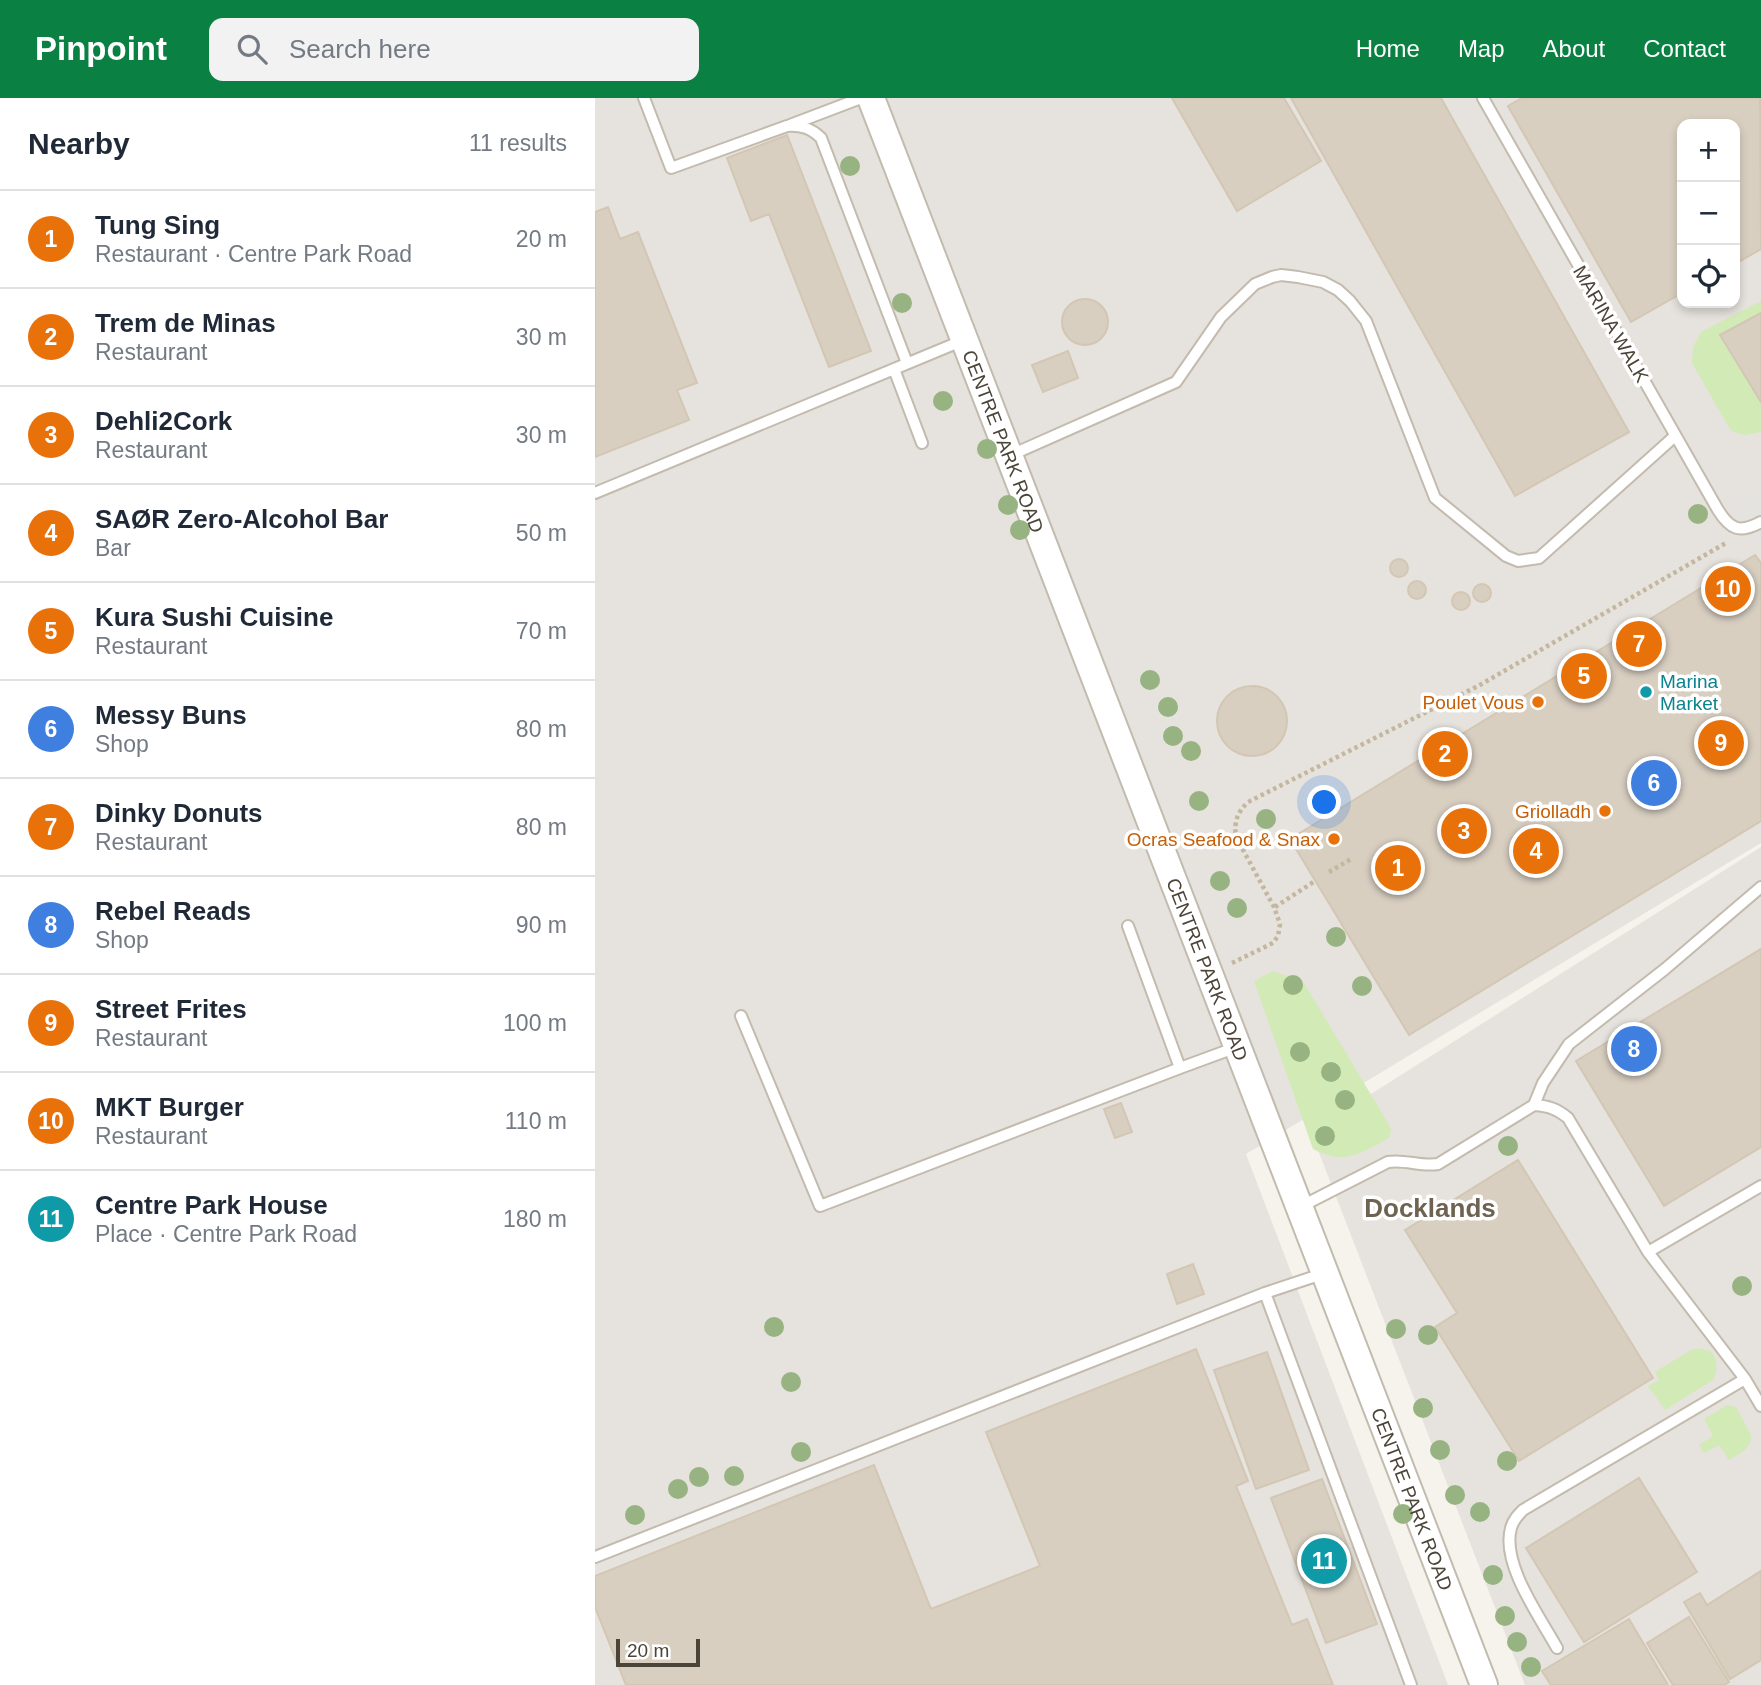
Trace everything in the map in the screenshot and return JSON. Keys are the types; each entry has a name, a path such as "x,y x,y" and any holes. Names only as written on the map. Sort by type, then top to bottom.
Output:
{"street":[{"name":"CENTRE PARK ROAD","path":"871,98 1484,1685"}],"lane":[{"path":"644,98 671,168 862,98"},
{"name":"MARINA WALK","path":"1483,98 1727,525 1734,528 1757,524"},
{"path":"787,126 813,130 821,138 907,363"},
{"path":"1008,456 1176,382 1209,331 1241,296 1255,284 1281,275 1324,282 1338,290 1358,311 1366,321 1435,498 1506,556 1518,561 1539,558 1675,436"},
{"path":"595,493 964,340"},
{"path":"894,369 922,443"},
{"path":"1300,1208 1388,1162 1428,1166 1438,1164 1534,1105 1543,1083 1569,1044 1675,961 1761,887"},
{"path":"1128,926 1180,1068"},
{"path":"740,1016 820,1206 1237,1047"},
{"path":"1534,1105 1558,1110 1568,1118 1648,1252 1745,1379 1761,1406"},
{"path":"1648,1252 1761,1186"},
{"path":"595,1557 1265,1293 1325,1273"},
{"path":"1265,1293 1411,1685"},
{"path":"1557,1648 1516,1572 1510,1547 1514,1520 1523,1510 1745,1379"}],"path":[{"path":"1210,972 1273,943 1280,924 1274,907 1236,837 1237,813 1248,802 1478,686 1757,524"},
{"path":"1329,872 1351,859"},
{"path":"1274,907 1315,881"}],"shaded area":[{"path":"595,98 1761,98 1761,843 1246,1154 1448,1685 595,1685"},
{"path":"1761,486 1761,544 1754,547 1727,505"},
{"path":"1761,847 1761,1685 1525,1685 1311,1132"}],"green space":[{"path":"1761,301 1761,313 1721,335 1761,402 1761,432 1745,435 1731,431 1692,363 1693,347 1701,332"},
{"path":"1273,971 1304,983 1388,1123 1391,1130 1389,1138 1353,1156 1334,1157 1313,1149 1254,981"},
{"path":"1700,1348 1712,1352 1715,1359 1713,1380 1665,1410 1648,1386 1659,1380 1655,1372 1691,1350"},
{"path":"1727,1405 1736,1407 1751,1435 1747,1447 1729,1460 1719,1445 1704,1453 1699,1445 1713,1436 1704,1419"}],"building":[{"path":"1172,98 1284,98 1321,161 1237,211"},
{"path":"1291,98 1441,98 1629,432 1515,496"},
{"path":"1522,98 1760,98 1761,249 1740,261 1740,119 1677,119 1677,296 1631,322 1508,106"},
{"path":"787,135 871,351 829,367 769,214 751,221 727,158"},
{"path":"608,207 620,239 638,232 697,383 677,390 689,420 595,457 595,212"},
{"path":"1085,299 1101,306 1108,322 1101,338 1085,345 1069,338 1062,322 1069,306"},
{"path":"1761,313 1761,402 1720,335"},
{"path":"1068,351 1078,378 1043,392 1032,365"},
{"name":"Marina Market","path":"1755,555 1761,563 1761,821 1409,1035 1290,839"},
{"path":"1399,559 1405,562 1408,568 1405,574 1399,577 1393,574 1390,568 1393,562"},
{"path":"1417,581 1423,584 1426,590 1423,596 1417,599 1411,596 1408,590 1411,584"},
{"path":"1482,584 1488,587 1491,593 1488,599 1482,602 1476,599 1473,593 1476,587"},
{"path":"1461,592 1467,595 1470,601 1467,607 1461,610 1455,607 1452,601 1455,595"},
{"path":"1252,686 1271,692 1281,702 1287,721 1281,740 1271,750 1252,756 1233,750 1223,740 1217,721 1223,702 1233,692"},
{"path":"1761,949 1761,1147 1664,1206 1576,1061"},
{"path":"1121,1103 1132,1132 1115,1138 1104,1109"},
{"path":"1518,1160 1653,1378 1519,1461 1435,1327 1457,1313 1405,1230"},
{"path":"1193,1264 1204,1294 1177,1304 1167,1274"},
{"path":"1196,1349 1248,1481 1236,1486 1292,1625 1307,1619 1333,1685 626,1685 595,1607 595,1576 874,1465 931,1609 1040,1566 986,1432"},
{"path":"1267,1352 1309,1470 1256,1489 1214,1370"},
{"path":"1639,1478 1697,1572 1584,1642 1526,1548"},
{"path":"1322,1479 1377,1624 1326,1643 1271,1498"},
{"path":"1761,1571 1761,1660 1730,1679 1684,1602 1700,1593 1707,1605"},
{"path":"1689,1617 1729,1682 1724,1685 1673,1685 1647,1643"},
{"path":"1629,1619 1668,1685 1551,1685 1542,1671"}],"place":[{"name":"MKT Burger","path":"1728,589"},
{"name":"Dinky Donuts","path":"1639,644"},
{"name":"Kura Sushi Cuisine","path":"1584,676"},
{"name":"Marina Market","path":"1646,692"},
{"name":"Poulet Vous","path":"1538,702"},
{"name":"Street Frites","path":"1721,743"},
{"name":"Trem de Minas","path":"1445,754"},
{"name":"Messy Buns","path":"1654,783"},
{"name":"Griolladh","path":"1605,811"},
{"name":"Dehli2Cork","path":"1464,831"},
{"name":"Ocras Seafood & Snax","path":"1334,839"},
{"name":"SAØR Zero-Alcohol Bar","path":"1536,851"},
{"name":"Tung Sing","path":"1398,868"},
{"name":"Rebel Reads","path":"1634,1049"},
{"name":"Centre Park House","path":"1324,1561"}],"district":[{"name":"Docklands","path":"1430,1208"}]}
